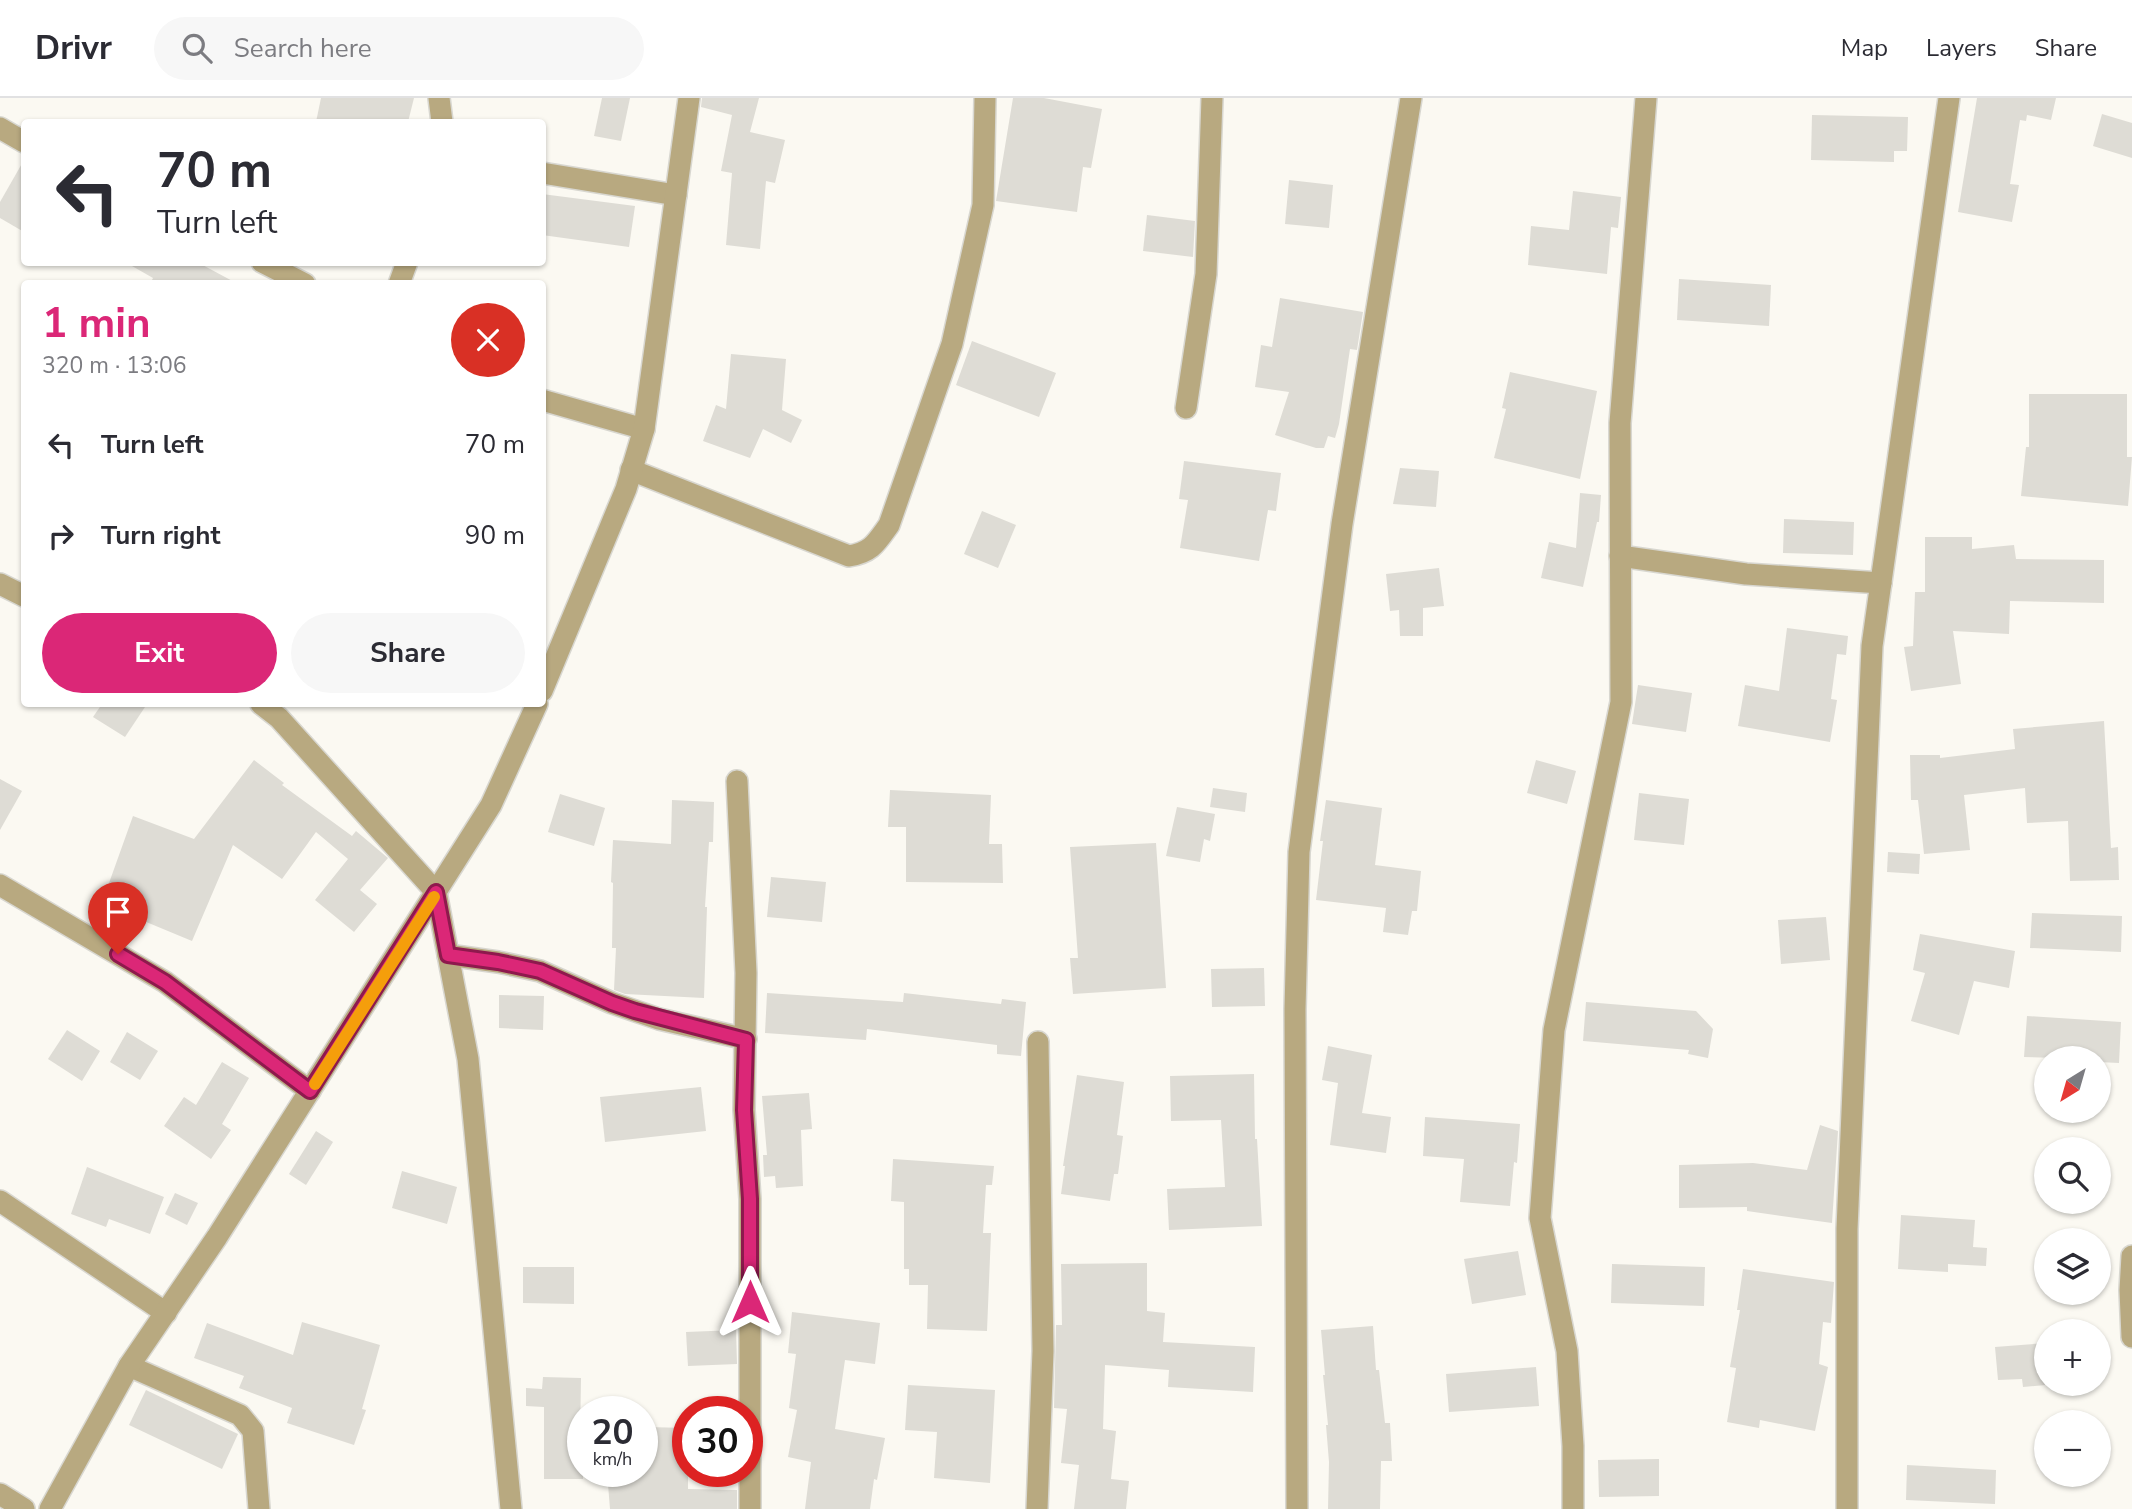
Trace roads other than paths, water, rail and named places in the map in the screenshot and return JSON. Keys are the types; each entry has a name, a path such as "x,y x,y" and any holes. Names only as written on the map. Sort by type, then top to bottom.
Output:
{"street":[{"path":"439,98 442,119"},
{"path":"546,683 562,649 631,470 644,429 690,98"},
{"path":"631,470 849,556 865,553 876,544 890,525 952,344 983,205 985,98"},
{"path":"1186,408 1206,274 1212,98"},
{"path":"1297,1509 1296,1009 1299,852 1342,524 1411,98"},
{"path":"1573,1509 1573,1446 1567,1351 1540,1218 1554,1030 1620,702 1620,423 1646,98"},
{"path":"1847,1509 1847,1229 1871,659 1949,98"},
{"path":"0,128 21,140"},
{"path":"546,174 676,195"},
{"path":"270,266 297,280"},
{"path":"546,401 644,429"},
{"path":"1620,556 1746,574 1881,583"},
{"path":"0,584 21,594"},
{"path":"265,707 279,718 436,892 468,1059 511,1509"},
{"path":"50,1509 129,1366 310,1091 491,805 536,707"},
{"path":"737,780 744,934 744,1110 750,1199 750,1509"},
{"path":"0,885 165,982 310,1091"},
{"path":"448,955 540,971 612,1003 647,1015 746,1040"},
{"path":"1037,1509 1043,1351 1038,1042"},
{"path":"0,1201 166,1313"},
{"path":"2132,1256 2132,1337"},
{"path":"129,1366 240,1415 250,1423 253,1431 259,1509"},
{"path":"0,1494 24,1509"}]}
